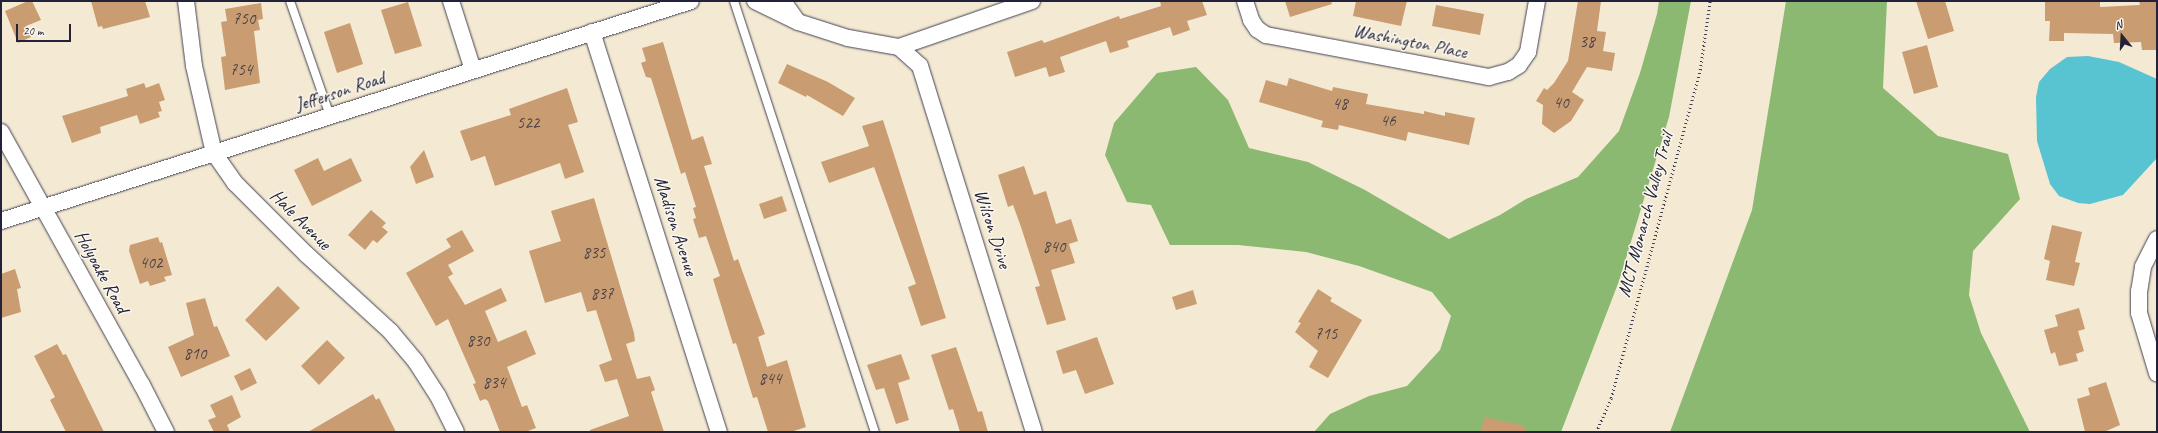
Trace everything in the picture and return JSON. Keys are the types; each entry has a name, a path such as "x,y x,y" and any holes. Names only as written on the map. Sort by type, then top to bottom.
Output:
{"street":[{"name":"Hale Avenue","path":"186,1 194,66 214,153 235,183 295,243 392,332 416,362 438,396 456,432"},
{"path":"451,1 473,70"},
{"name":"Jefferson Road","path":"1,220 691,1"},
{"path":"755,1 798,22 848,38 899,47 1032,1"},
{"path":"783,1 798,22"},
{"name":"Washington Place","path":"1244,1 1250,20 1257,29 1266,35 1489,77 1508,72 1519,65 1528,52 1537,1"},
{"name":"Madison Avenue","path":"592,32 719,432"},
{"name":"Wilson Drive","path":"899,47 920,66 1034,432"},
{"name":"Holyoake Road","path":"1,132 142,385 166,432"},
{"path":"2157,240 2143,267 2139,291 2139,313 2157,373"}],"lane":[{"path":"290,1 330,116"},
{"path":"734,1 875,432"}],"path":[{"name":"MCT Monarch Valley Trail","path":"1596,432 1611,398 1698,78 1710,1"}],"green space":[{"path":"1659,1 1691,1 1669,117 1619,281 1561,432 1314,432 1330,414 1369,396 1407,386 1440,350 1451,316 1432,292 1359,266 1306,252 1238,245 1170,245 1151,205 1127,202 1105,155 1114,123 1157,73 1196,67 1228,100 1249,148 1308,162 1365,190 1449,239 1500,215 1526,199 1578,177 1619,131 1640,73 1657,14"},
{"path":"1786,1 1887,1 1883,88 1938,136 2008,154 2020,199 1973,251 1969,295 1981,333 2030,432 1670,432 1752,210"}],"water":[{"path":"2088,56 2119,62 2157,79 2157,158 2123,195 2090,204 2078,203 2059,196 2050,184 2037,141 2036,97 2039,82 2050,69 2067,57"}],"building":[{"path":"28,1 32,1 41,20 26,26 31,37 18,43 5,11"},
{"path":"91,1 145,1 150,17 103,29 102,26 98,27"},
{"path":"1160,1 1202,1 1207,15 1187,21 1190,30 1173,36 1170,27 1127,41 1129,47 1110,53 1106,41 1060,57 1065,72 1049,77 1046,67 1015,77 1007,52 1042,40 1044,43 1119,16 1120,19 1161,6"},
{"path":"1285,1 1331,1 1332,4 1290,17"},
{"path":"1356,1 1407,1 1401,26 1353,16"},
{"path":"1578,1 1601,1 1597,31 1606,32 1603,51 1615,53 1612,71 1587,67 1572,92 1584,100 1571,121 1554,133 1542,124 1543,105 1536,101 1544,88 1547,90 1554,83 1568,61"},
{"path":"1916,1 1945,1 1954,31 1928,39"},
{"path":"2045,1 2100,1 2100,7 2140,5 2139,1 2157,1 2157,50 2142,50 2141,42 2114,43 2113,34 2064,33 2064,41 2049,41 2050,21 2045,21"},
{"path":"408,2 422,46 395,54 381,10"},
{"path":"261,3 263,19 258,20 260,30 254,31 260,83 225,90 221,57 226,56 221,22 227,21 225,9"},
{"path":"1436,5 1484,14 1480,35 1432,26"},
{"path":"350,23 363,64 337,73 324,32"},
{"path":"663,42 692,140 703,136 712,164 704,166 734,261 738,259 765,334 758,337 767,367 787,360 806,427 791,432 768,432 757,397 753,398 736,343 733,344 713,279 720,276 706,236 699,238 693,219 696,218 693,208 696,207 685,172 681,174 651,78 646,77 641,63 646,61 642,48"},
{"path":"1927,45 1938,87 1914,94 1902,52"},
{"path":"787,64 828,82 855,98 843,116 807,95 806,97 778,83"},
{"path":"1289,78 1332,91 1333,87 1368,94 1366,104 1424,114 1424,111 1445,116 1445,112 1475,118 1469,145 1408,132 1406,141 1339,125 1338,130 1321,127 1323,121 1259,102 1266,80 1287,86"},
{"path":"144,83 146,88 159,83 165,100 159,102 162,111 158,112 160,117 140,124 137,115 100,127 101,133 72,143 62,116 128,96 126,89"},
{"path":"567,88 578,122 568,125 584,172 565,179 560,163 495,186 485,156 471,161 460,131 511,115 509,109"},
{"path":"883,120 946,318 921,326 908,287 916,284 874,167 829,183 821,162 869,146 862,126"},
{"path":"424,150 434,177 416,184 410,167"},
{"path":"318,158 324,171 351,158 362,181 312,206 294,170"},
{"path":"1024,166 1034,195 1046,191 1056,224 1071,219 1078,241 1069,244 1075,263 1051,270 1066,320 1047,325 1035,287 1040,286 1021,227 1013,205 1008,207 998,175"},
{"path":"782,196 787,211 764,219 759,204"},
{"path":"594,198 634,333 635,341 626,344 637,379 650,376 655,390 651,392 664,432 590,432 590,430 629,416 617,379 605,382 599,365 612,360 596,310 587,312 581,292 545,303 529,251 561,241 551,211"},
{"path":"371,210 386,223 382,227 388,232 377,243 373,240 365,250 348,235"},
{"path":"2052,225 2082,232 2075,262 2080,263 2074,286 2046,280 2050,261 2044,259"},
{"path":"462,230 474,251 448,265 453,274 448,277 465,305 501,288 507,301 485,311 498,342 526,330 536,354 507,367 522,407 527,405 536,428 525,432 500,432 488,401 485,399 480,401 473,384 476,383 448,319 436,326 406,273 451,247 446,239"},
{"path":"158,237 160,243 162,242 172,275 164,277 166,281 150,286 148,281 140,284 129,251 130,245"},
{"path":"15,269 21,288 17,289 21,312 1,318 1,274"},
{"path":"278,286 300,308 266,341 245,320"},
{"path":"1318,289 1332,298 1330,301 1362,320 1328,378 1309,367 1318,351 1295,332 1301,323 1298,322"},
{"path":"1193,290 1197,304 1176,310 1172,297"},
{"path":"205,298 214,327 217,326 230,356 181,377 168,347 194,335 186,303"},
{"path":"2079,308 2085,329 2078,331 2084,351 2076,354 2078,361 2059,366 2055,352 2051,354 2044,330 2058,326 2055,315"},
{"path":"1097,337 1114,384 1085,394 1076,370 1063,374 1056,351"},
{"path":"327,340 345,358 319,385 301,366"},
{"path":"57,344 63,355 66,354 104,432 66,432 50,400 55,397 34,356"},
{"path":"956,347 978,412 982,411 988,432 960,432 953,409 949,410 931,355"},
{"path":"901,354 910,379 898,383 909,420 896,424 884,388 876,390 867,365"},
{"path":"250,368 257,383 241,391 234,376"},
{"path":"2106,382 2120,425 2104,432 2085,432 2077,399 2090,395 2088,388"},
{"path":"373,394 376,400 379,398 396,432 308,432"},
{"path":"232,395 241,417 227,425 230,432 214,432 208,420 216,417 210,405"},
{"path":"1484,417 1526,426 1525,432 1481,432"}]}
